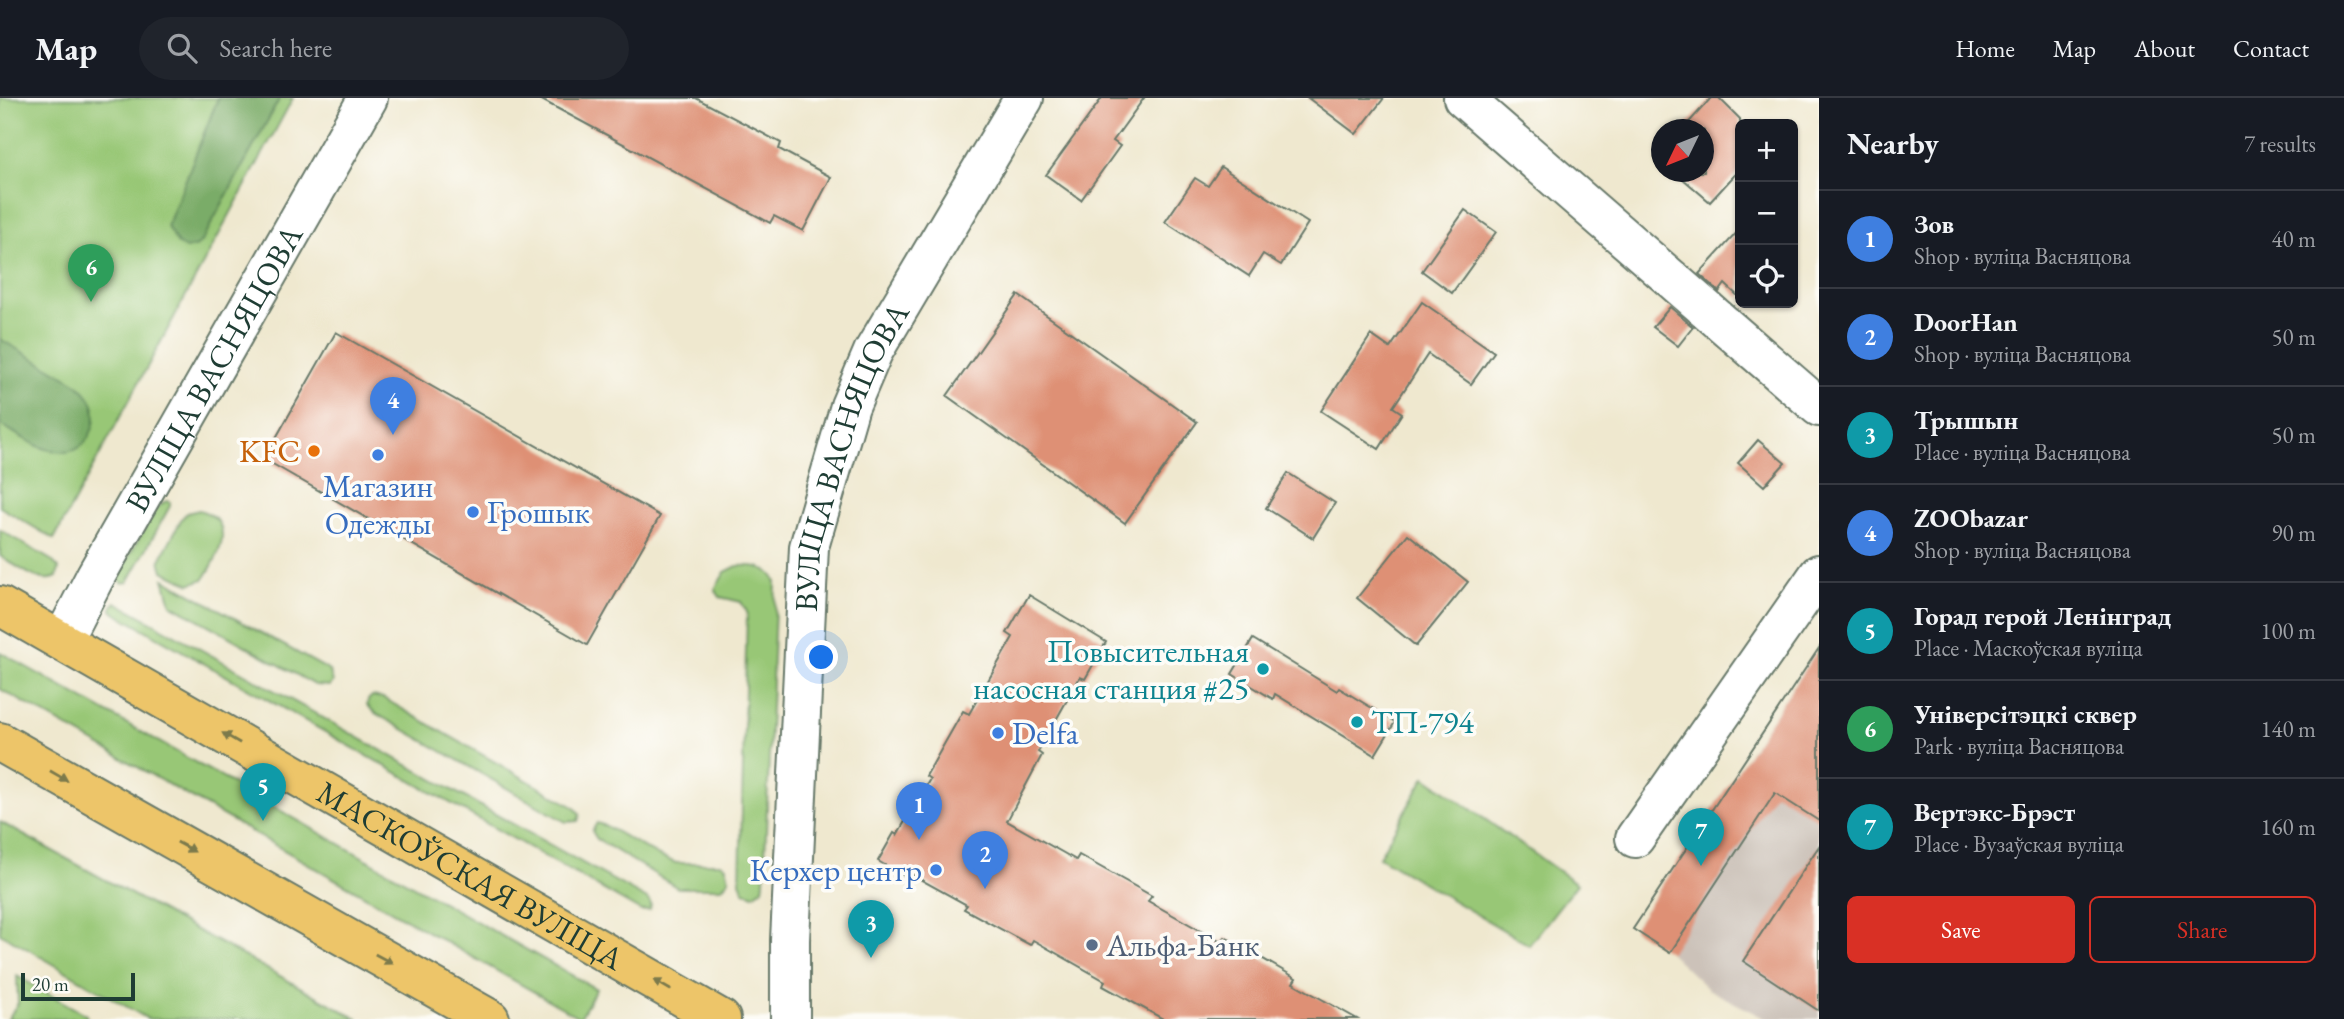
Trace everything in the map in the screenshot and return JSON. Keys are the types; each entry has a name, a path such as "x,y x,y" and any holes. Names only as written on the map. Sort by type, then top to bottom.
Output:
{"main road":[{"name":"МАСКОЎСКАЯ ВУЛІЦА","path":"0,606 721,1019"},
{"path":"0,742 490,1019"}],"street":[{"name":"ВУЛІЦА ВАСНЯЦОВА","path":"62,640 100,568 368,98"},
{"name":"ВУЛІЦА ВАСНЯЦОВА","path":"790,1019 790,940 809,547 850,406 873,352 1024,98"},
{"path":"1463,98 1819,407"},
{"path":"1636,838 1819,574"}],"shaded area":[{"path":"1813,656 1819,660 1819,1019 1766,1019 1708,989 1670,953 1633,929"}],"green space":[{"path":"0,98 293,98 54,539 0,507"},
{"path":"218,98 280,98 203,239 197,246 186,249 177,243 167,227"},
{"path":"0,339 76,383 88,395 93,404 95,420 89,436 79,447 64,452 47,449 0,424"},
{"path":"166,501 170,502 170,506 128,582 122,583 118,579 119,574 156,508"},
{"path":"199,510 211,515 218,522 222,540 204,579 190,584 163,571 160,560 182,518 187,513"},
{"path":"0,530 51,560 59,568 57,577 36,577 0,556"},
{"path":"737,566 754,566 765,570 776,582 764,882 763,888 754,895 744,891 740,882 747,612 741,602 720,597 715,589 725,572"},
{"path":"164,579 325,668 330,672 333,682 330,686 315,685 171,604"},
{"path":"116,602 647,899 651,904 650,910 641,911 115,613 112,606"},
{"path":"0,652 596,989 580,1018 0,689"},
{"path":"372,696 383,698 574,807 580,814 578,821 566,822 375,713 367,705"},
{"path":"1425,777 1577,884 1529,945 1379,857"},
{"path":"0,822 358,1019 148,1019 0,933"},
{"path":"597,823 676,863 720,863 726,866 729,879 722,888 678,888 597,839 592,831"},
{"path":"17,976 86,1015 87,1019 8,1019 18,1003"}],"building":[{"path":"538,98 696,98 781,143 779,149 831,177 803,231 774,216 770,223"},
{"path":"1102,98 1144,98 1113,141 1120,146 1081,200 1046,175"},
{"path":"1308,98 1384,98 1356,134"},
{"path":"1711,98 1719,98 1740,119 1735,119 1735,174 1710,202 1687,182 1714,182 1714,119 1692,119"},
{"path":"1221,167 1308,223 1281,265 1263,254 1249,276 1165,222 1195,178 1208,186"},
{"path":"1465,210 1496,232 1452,293 1422,271"},
{"path":"1735,234 1735,293 1725,284 1719,292 1699,274"},
{"path":"1018,295 1197,422 1125,523 947,396"},
{"path":"1422,302 1494,352 1471,384 1428,354 1393,407 1402,413 1379,449 1321,411 1371,335 1390,348"},
{"path":"1670,307 1693,327 1678,346 1653,327"},
{"path":"336,332 660,516 587,645 264,459"},
{"path":"1758,440 1785,463 1764,486 1738,463"},
{"path":"1288,473 1335,503 1313,538 1266,508"},
{"path":"1408,534 1468,582 1416,646 1357,598"},
{"path":"1029,595 1106,642 1085,679 1080,677 1038,752 1042,755 1007,821 1076,860 1079,855 1152,896 1148,901 1221,942 1225,937 1296,978 1293,983 1357,1019 1163,1019 1103,986 1105,981 1033,940 1030,945 964,909 967,905 909,873 906,877 878,861 894,833 897,835 930,779 926,776 963,711 969,714 1013,637 1007,633"},
{"path":"1253,639 1337,691 1339,688 1395,722 1375,755 1275,694 1273,699 1232,674"},
{"path":"1819,648 1819,821 1775,793 1670,953 1633,929"},
{"path":"1819,846 1819,1011 1743,961"}],"place":[{"name":"Універсітэцкі сквер","path":"91,302"},
{"name":"ZOObazar","path":"393,435"},
{"name":"KFC","path":"314,451"},
{"name":"Магазин Одежды","path":"378,455"},
{"name":"Грошык","path":"473,512"},
{"name":"Повысительная насосная станция #25","path":"1263,669"},
{"name":"ТП-794","path":"1357,722"},
{"name":"Delfa","path":"998,733"},
{"name":"Горад герой Ленінград","path":"263,821"},
{"name":"Зов","path":"919,840"},
{"name":"Вертэкс-Брэст","path":"1701,866"},
{"name":"Керхер центр","path":"936,870"},
{"name":"DoorHan","path":"985,889"},
{"name":"Альфа-Банк","path":"1092,945"},
{"name":"Трышын","path":"871,958"}]}
